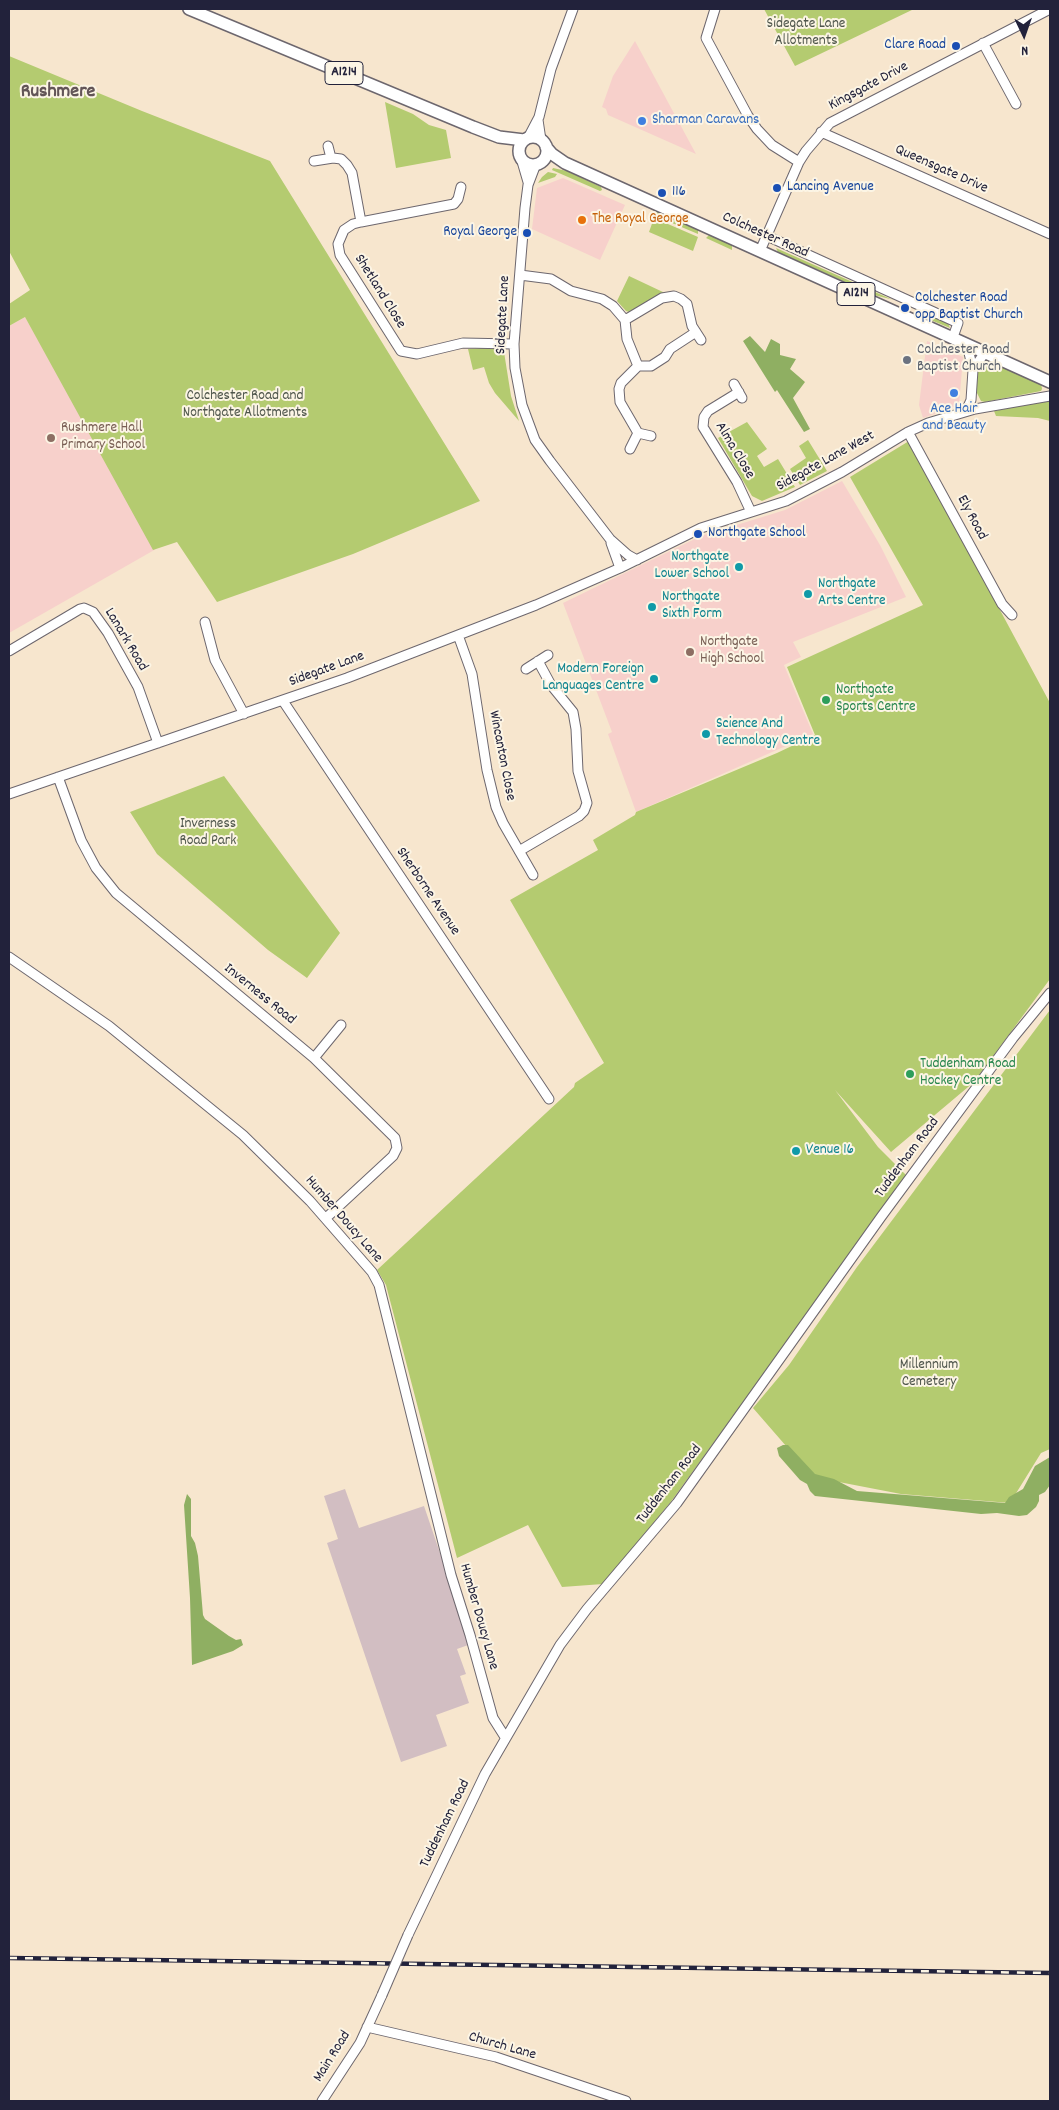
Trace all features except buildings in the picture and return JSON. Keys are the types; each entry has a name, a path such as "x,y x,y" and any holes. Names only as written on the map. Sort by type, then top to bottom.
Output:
{"main road":[{"name":"A1214","path":"189,9 499,137 526,139"},
{"name":"A1214","path":"499,137 520,156"},
{"path":"535,137 544,143 545,155 538,163 528,163 520,156 520,146 526,139 535,137"},
{"name":"Colchester Road","path":"544,143 552,154 565,163 1050,382"},
{"name":"Colchester Road","path":"538,163 565,163"}],"street":[{"path":"526,139 539,117 551,69 573,9"},
{"path":"715,9 706,38 748,116 764,137 799,162"},
{"name":"Kingsgate Drive","path":"760,250 799,162 830,123 1050,9"},
{"path":"983,43 1016,104"},
{"path":"539,117 544,143"},
{"name":"Queensgate Drive","path":"821,132 1050,234"},
{"path":"328,146 331,158"},
{"name":"Sidegate Lane","path":"520,156 528,185"},
{"path":"314,161 331,158 341,159 352,172 361,222"},
{"name":"Sidegate Lane","path":"538,163 528,185 522,236 514,344 518,388 535,440 610,539 628,555 638,560"},
{"name":"Shetland Close","path":"460,188 458,199 454,204 353,224 344,230 338,244 340,255 397,347 406,354 417,354 463,343 514,344"},
{"name":"Colchester Road","path":"767,236 958,324 957,339 968,350 973,370 971,400 966,411"},
{"path":"520,275 551,279 577,294 602,299 613,306 625,320 627,339 638,366"},
{"path":"625,320 662,298 674,296 686,304 692,326 698,336 670,349 665,356 652,366 638,366 621,383 618,393 620,402 638,433 651,436"},
{"name":"Colchester Road","path":"973,370 985,352"},
{"name":"Alma Close","path":"738,391 708,411 704,417 703,427 742,490 751,512"},
{"name":"Sidegate Lane West","path":"620,568 701,528 772,506 810,489 908,432 966,411 1050,396"},
{"name":"Ely Road","path":"908,432 1002,604 1012,615"},
{"path":"630,449 638,433"},
{"name":"Sidegate Lane","path":"9,794 283,701 536,605 620,568 610,539"},
{"name":"Lanark Road","path":"9,651 80,609 84,608 93,612 102,622 138,687 158,743"},
{"path":"205,622 215,660 244,714"},
{"name":"Wincanton Close","path":"458,635 472,674 493,797 503,822 533,875"},
{"path":"526,669 548,655"},
{"path":"519,851 579,816 584,811 587,802 578,771 574,717 570,708 551,685 538,661"},
{"name":"Sherborne Avenue","path":"283,701 549,1099"},
{"name":"Inverness Road","path":"58,777 81,840 96,868 116,893 314,1058 369,1111 396,1142 397,1148 393,1156 326,1218"},
{"name":"Humber Doucy Lane","path":"9,957 109,1026 243,1135 326,1218 372,1272 379,1286 451,1575 493,1718 505,1737"},
{"name":"Tuddenham Road","path":"367,2027 408,1935 485,1774 560,1645 591,1604 677,1503 881,1217 1013,1038 1050,992"},
{"path":"314,1058 341,1025"},
{"name":"Main Road","path":"322,2101 360,2042 367,2027"},
{"name":"Church Lane","path":"367,2027 496,2057 626,2101"}],"shaded area":[{"path":"635,41 696,154 608,115 606,109 602,107 613,76"},
{"path":"563,178 625,205 600,260 532,229 537,188"},
{"name":"Rushmere Hall Primary School","path":"25,317 156,549 9,633 9,326"},
{"path":"927,341 963,357 959,405 923,418 919,405"},
{"name":"Northgate High School","path":"842,481 880,545 906,597 793,642 801,657 784,665 813,734 636,812 608,734 612,732 563,603 701,536 785,510"},
{"path":"345,1489 359,1528 424,1506 471,1644 457,1649 466,1674 460,1676 469,1703 436,1715 447,1746 401,1762 327,1543 338,1539 324,1496"}],"green space":[{"name":"Sidegate Lane Allotments","path":"764,9 914,9 795,66"},
{"name":"Colchester Road and Northgate Allotments","path":"9,56 270,161 480,501 353,554 217,602 177,542 153,550 25,317 9,326 9,304 30,290 9,251"},
{"path":"385,102 413,114 429,125 446,130 451,158 396,168"},
{"path":"553,168 567,171 601,187 602,190 600,191 552,170"},
{"path":"548,172 557,174 555,177 538,183 542,177"},
{"path":"657,212 698,230 698,234 653,215"},
{"path":"654,218 698,237 693,251 649,232"},
{"path":"709,235 732,245 732,250 706,238"},
{"path":"776,248 892,299 874,295 778,252"},
{"path":"629,276 665,293 629,312 626,311 617,301"},
{"path":"914,309 948,323 950,328 933,321"},
{"path":"750,336 765,352 771,339 780,344 780,355 796,359 790,369 805,382 793,398 810,429 804,432 777,390 775,392 743,341"},
{"path":"468,349 497,349 504,352 511,396 519,421 495,393 489,383 484,367 473,370"},
{"path":"990,361 1041,383 1041,391 985,402 981,401 976,391 978,369 985,362"},
{"path":"1050,400 1050,421 1038,418 996,416 994,411"},
{"path":"747,422 767,449 757,456 764,467 778,459 795,487 762,501 752,496 718,438"},
{"path":"808,440 827,471 800,485 790,469 806,458 799,446"},
{"path":"909,441 1050,703 1050,979 974,1082 891,1152 835,1090 878,1147 907,1176 670,1503 603,1584 562,1587 528,1525 457,1558 386,1285 377,1270 574,1087 575,1083 604,1063 510,900 598,850 593,840 635,815 636,812 777,753 815,735 787,667 923,605 850,477"},
{"name":"Inverness Road Park","path":"224,776 340,933 307,978 268,950 157,854 130,812"},
{"name":"Millennium Cemetery","path":"1050,1010 1050,1449 1041,1453 1010,1503 901,1494 813,1477 753,1408 789,1365 857,1267"},
{"path":"788,1445 815,1474 834,1479 857,1491 1005,1503 1009,1497 1023,1489 1035,1466 1050,1457 1050,1485 1045,1492 1039,1495 1036,1507 1027,1515 1019,1516 997,1513 981,1514 815,1496 807,1484 800,1480 779,1456 777,1448"},
{"path":"187,1494 191,1499 191,1536 198,1556 203,1615 205,1619 229,1636 236,1640 241,1639 243,1645 233,1651 192,1665 184,1505"}],"railway":[{"path":"9,1958 1050,1973"}],"place":[{"name":"Clare Road","path":"956,46"},
{"name":"Sharman Caravans","path":"642,121"},
{"name":"Lancing Avenue","path":"777,188"},
{"name":"116","path":"662,193"},
{"name":"The Royal George","path":"582,220"},
{"name":"Royal George","path":"527,233"},
{"name":"Colchester Road opp Baptist Church","path":"905,308"},
{"name":"Colchester Road Baptist Church","path":"907,360"},
{"name":"Ace Hair and Beauty","path":"954,393"},
{"name":"Rushmere Hall Primary School","path":"51,438"},
{"name":"Northgate School","path":"698,534"},
{"name":"Northgate Lower School","path":"739,567"},
{"name":"Northgate Arts Centre","path":"808,594"},
{"name":"Northgate Sixth Form","path":"652,607"},
{"name":"Northgate High School","path":"690,652"},
{"name":"Modern Foreign Languages Centre","path":"654,679"},
{"name":"Northgate Sports Centre","path":"826,700"},
{"name":"Science And Technology Centre","path":"706,734"},
{"name":"Tuddenham Road Hockey Centre","path":"910,1074"},
{"name":"Venue 16","path":"796,1151"}],"district":[{"name":"Rushmere","path":"58,93"}]}
